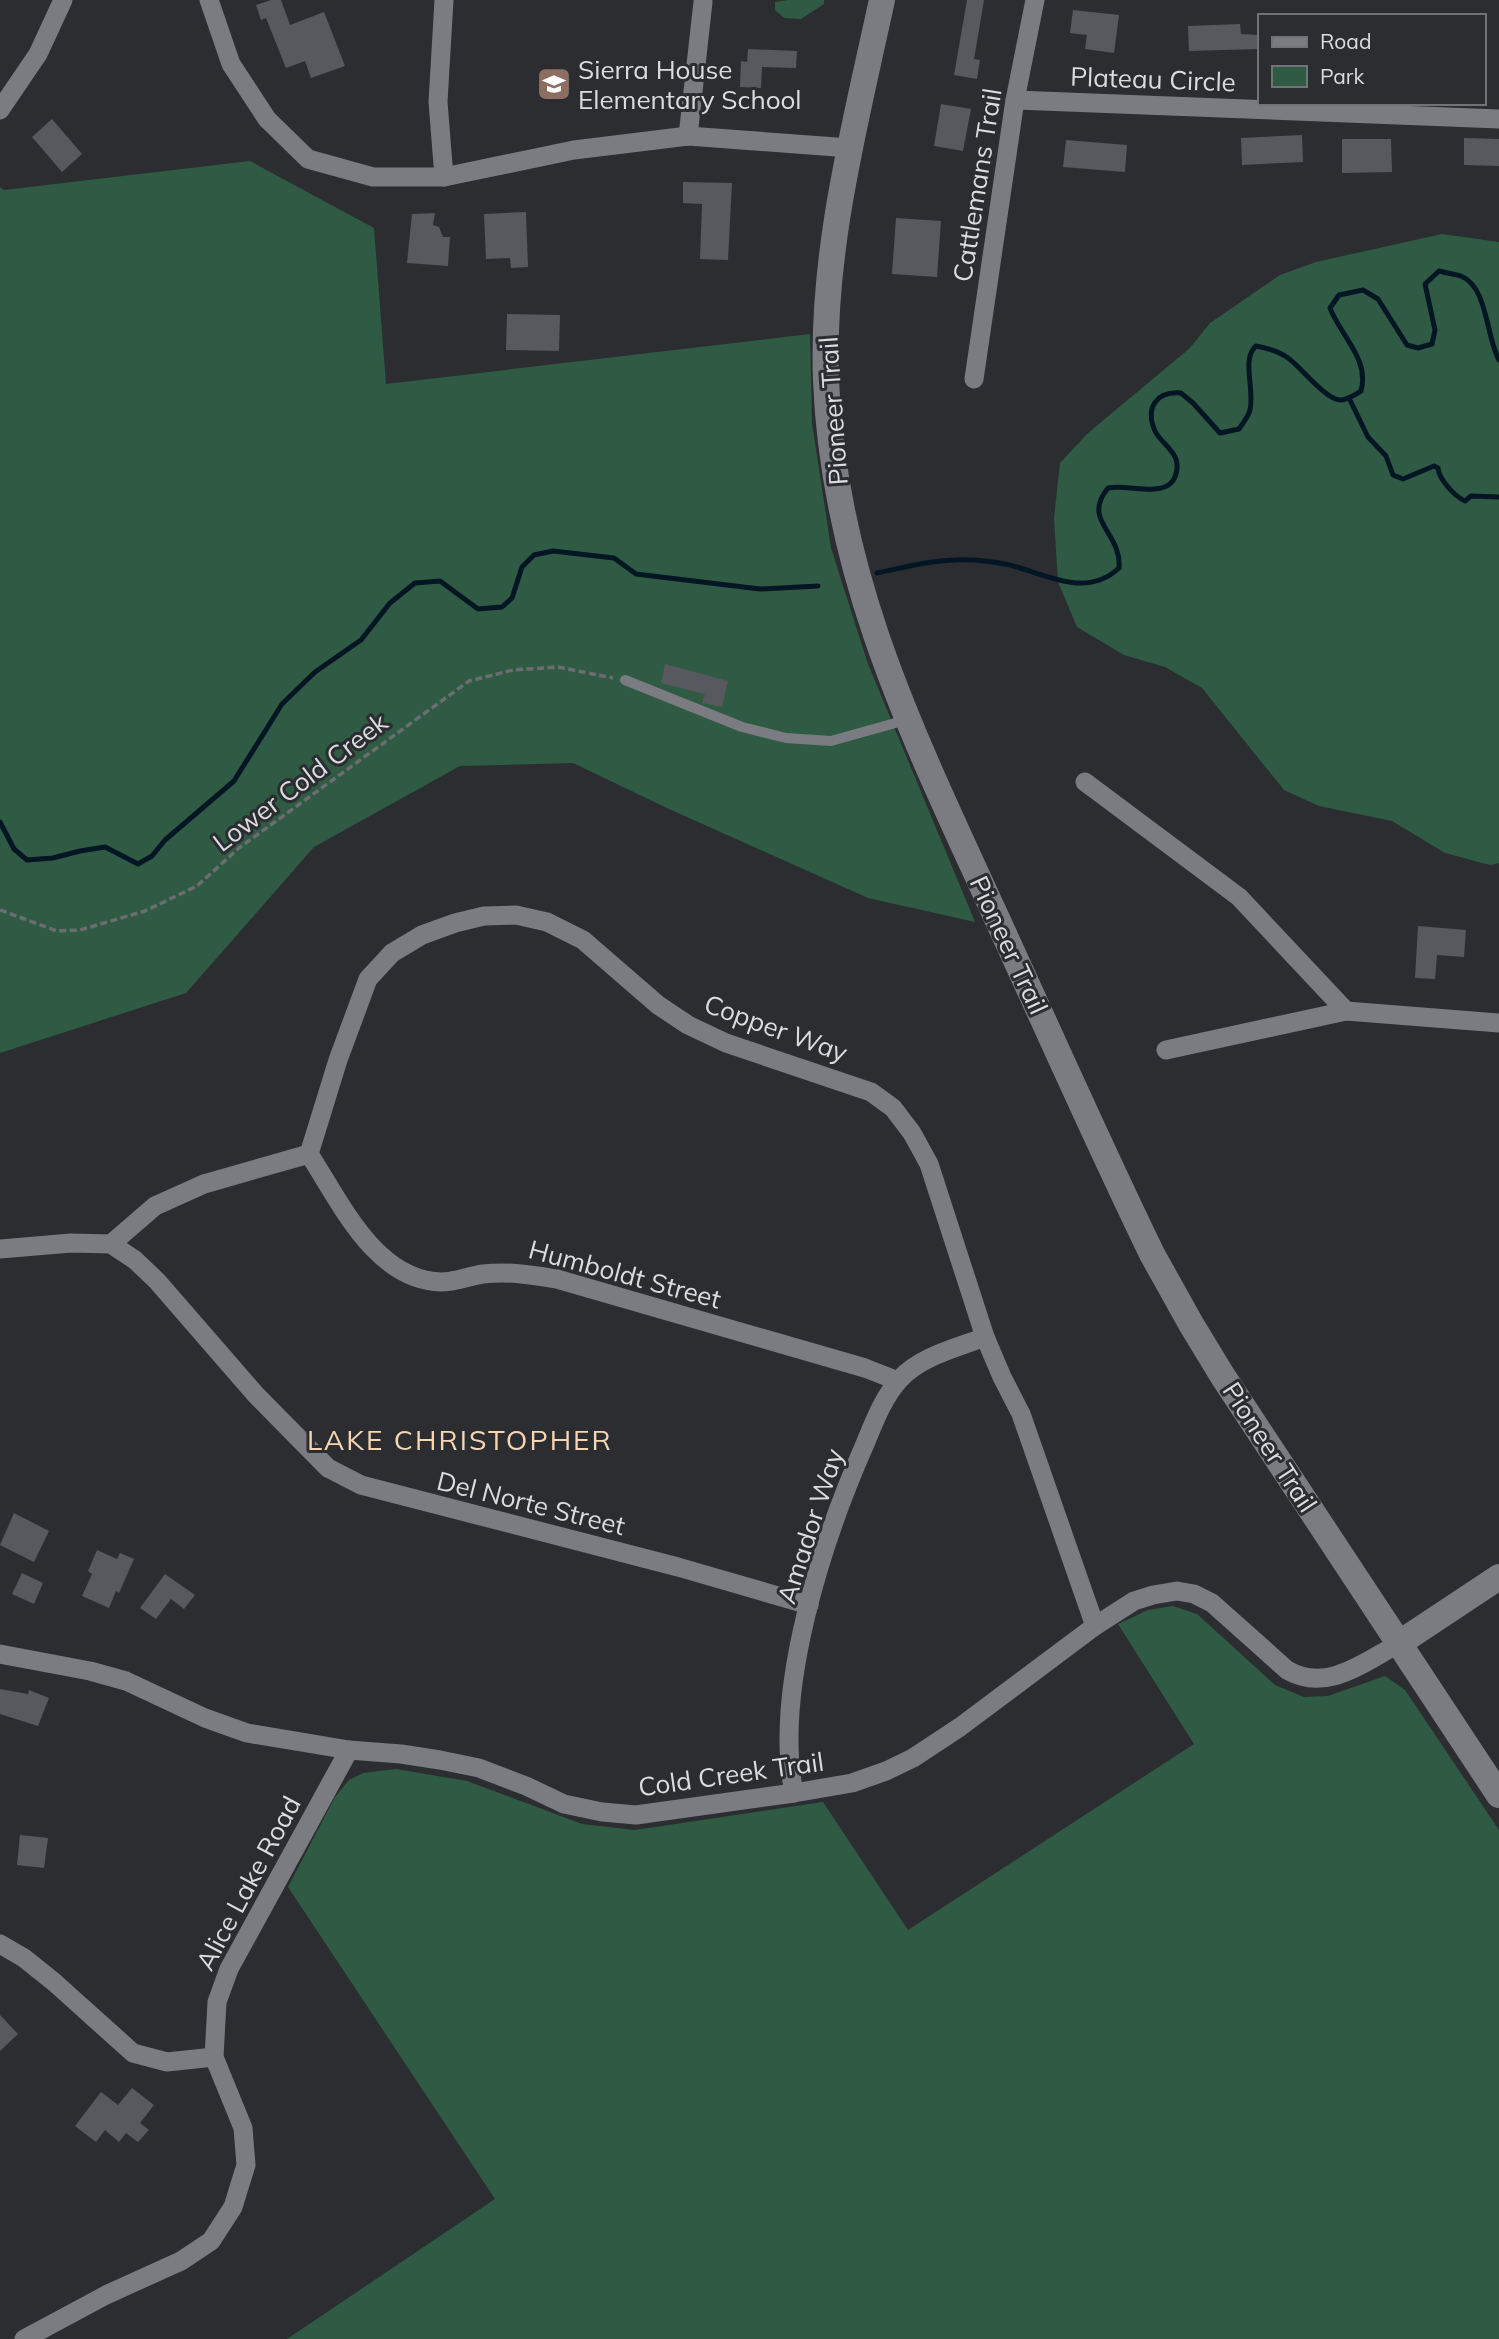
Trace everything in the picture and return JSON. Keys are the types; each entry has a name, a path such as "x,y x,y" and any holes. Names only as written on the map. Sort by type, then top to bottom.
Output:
{"main road":[{"name":"Pioneer Trail","path":"882,0 832,246 826,380 841,510 859,586 884,662 933,782 1153,1254 1216,1365 1499,1795"},
{"path":"1398,1644 1499,1577"}],"street":[{"path":"0,110 38,54 63,0"},
{"path":"209,0 231,64 267,119 308,159 373,177 444,177 574,150 688,136 850,148"},
{"path":"444,0 438,102 444,177"},
{"name":"Cattlemans Trail","path":"974,379 1015,100 1035,0"},
{"path":"688,136 703,2"},
{"name":"Plateau Circle","path":"1015,100 1499,119"},
{"path":"1085,782 1239,897 1346,1011"},
{"name":"Copper Way","path":"309,1154 338,1060 368,979 392,954 422,935 484,916 516,915 547,922 583,940 659,1005 688,1025 726,1043 871,1092 893,1108 912,1133 929,1164 985,1337 1021,1414 1095,1626"},
{"path":"1166,1050 1346,1011 1499,1023"},
{"path":"0,1249 71,1243 111,1244 155,1206 204,1184 309,1154"},
{"name":"Humboldt Street","path":"309,1154 370,1247 416,1279 444,1282 513,1271 557,1279 865,1368 898,1381"},
{"name":"Del Norte Street","path":"111,1244 135,1260 157,1281 256,1395 328,1468 361,1485 678,1567 809,1605"},
{"name":"Amador Way","path":"794,1793 789,1761 791,1704 809,1605 825,1547 851,1474 879,1411 898,1381 911,1368 985,1337"},
{"name":"Cold Creek Trail","path":"0,1654 90,1671 126,1681 205,1718 247,1733 349,1750 401,1754 479,1768 564,1804 636,1815 852,1783 886,1771 913,1758 960,1727 1095,1626 1134,1601 1153,1595 1177,1591 1194,1594 1212,1603 1287,1670 1299,1677 1316,1680 1340,1675 1398,1644"},
{"name":"Alice Lake Road","path":"24,2339 50,2332 181,2261 211,2241 233,2207 246,2165 243,2128 214,2057 217,2002 229,1969 349,1750"},
{"path":"0,1944 24,1958 54,1982 133,2053 167,2062 214,2057"}],"lane":[{"path":"625,680 742,727 786,738 831,741 906,720"}],"path":[{"name":"Lower Cold Creek","path":"0,910 57,931 80,930 145,911 197,886 239,848 469,681 513,670 558,667 625,680"}],"green space":[{"path":"824,0 824,4 801,19 784,18 775,10 775,2"},
{"path":"250,161 374,228 386,384 810,334 812,423 831,548 868,664 975,922 868,898 573,763 460,766 314,847 186,993 0,1053 0,187 4,190"},
{"path":"1442,234 1499,242 1499,863 1490,865 1445,853 1392,821 1319,806 1284,790 1202,688 1165,667 1124,655 1077,627 1058,582 1054,518 1060,463 1088,433 1190,348 1210,323 1280,275 1316,262"},
{"path":"1173,1606 1197,1614 1275,1685 1304,1697 1328,1696 1385,1676 1405,1690 1499,1830 1499,2339 287,2339 495,2199 288,1887 335,1797 349,1780 363,1773 396,1769 467,1781 582,1824 635,1830 823,1802 908,1930 1194,1744 1118,1624 1148,1610"}],"building":[{"path":"281,0 290,25 324,12 345,66 311,78 305,61 286,68 266,18 261,20 256,5"},
{"path":"967,0 984,0 974,59 980,60 977,79 954,75"},
{"path":"1073,10 1119,15 1114,53 1085,49 1087,35 1070,33"},
{"path":"1240,24 1241,34 1258,35 1258,49 1189,51 1188,26"},
{"path":"748,49 797,51 796,68 762,67 761,88 740,87 741,61 747,62"},
{"path":"941,104 971,109 963,151 934,146"},
{"path":"52,119 82,154 62,172 32,137"},
{"path":"1302,135 1303,162 1242,165 1241,138"},
{"path":"1464,138 1499,139 1499,166 1464,165"},
{"path":"1342,139 1391,139 1392,172 1342,173"},
{"path":"1066,140 1127,145 1125,172 1063,167"},
{"path":"683,182 732,183 728,260 700,259 702,204 683,203"},
{"path":"526,212 528,267 511,268 510,258 486,259 484,214"},
{"path":"435,213 433,225 439,227 443,237 450,237 448,266 407,263 412,214"},
{"path":"896,218 941,221 937,277 892,274"},
{"path":"507,314 560,315 559,351 506,350"},
{"path":"665,664 728,681 722,707 702,703 705,694 661,683"},
{"path":"1418,926 1466,930 1464,957 1437,955 1435,979 1415,978"},
{"path":"14,1513 49,1531 34,1562 0,1545"},
{"path":"97,1550 117,1559 120,1553 134,1559 109,1608 82,1596 92,1574 88,1571"},
{"path":"22,1573 43,1583 34,1604 12,1594"},
{"path":"165,1574 195,1595 184,1609 171,1599 156,1619 140,1608"},
{"path":"0,1689 28,1694 29,1690 49,1698 38,1726 0,1714"},
{"path":"20,1835 48,1838 44,1868 17,1865"},
{"path":"0,2015 18,2034 0,2051"},
{"path":"132,2088 154,2105 140,2123 149,2130 138,2142 126,2133 119,2142 105,2130 96,2142 75,2126 101,2092 118,2105"}],"waterway":[{"path":"877,573 925,563 962,560 1007,564 1069,582 1082,583 1107,577 1119,568 1115,545 1100,518 1101,499 1108,488 1158,489 1171,483 1176,474 1175,457 1157,435 1152,423 1152,408 1159,398 1181,393 1220,433 1239,429 1250,410 1249,359 1256,346 1284,356 1320,389 1334,398 1346,399 1361,391 1363,379 1358,358 1330,308 1339,295 1363,290 1378,299 1407,345 1418,348 1432,344 1435,330 1425,284 1439,271 1461,276 1470,282 1481,301 1499,360"},
{"path":"1349,398 1368,437 1386,456 1393,475 1403,479 1434,466 1438,468 1448,487 1465,501 1471,496 1499,497"},
{"path":"0,822 14,849 27,860 53,858 105,847 138,864 152,856 165,840 234,781 282,704 315,672 361,640 390,603 415,583 440,581 478,609 502,607 512,598 522,567 534,555 553,551 614,558 636,574 760,589 818,586"}],"place":[{"name":"Sierra House Elementary School","path":"554,84"}],"district":[{"name":"LAKE CHRISTOPHER","path":"460,1439"}]}
